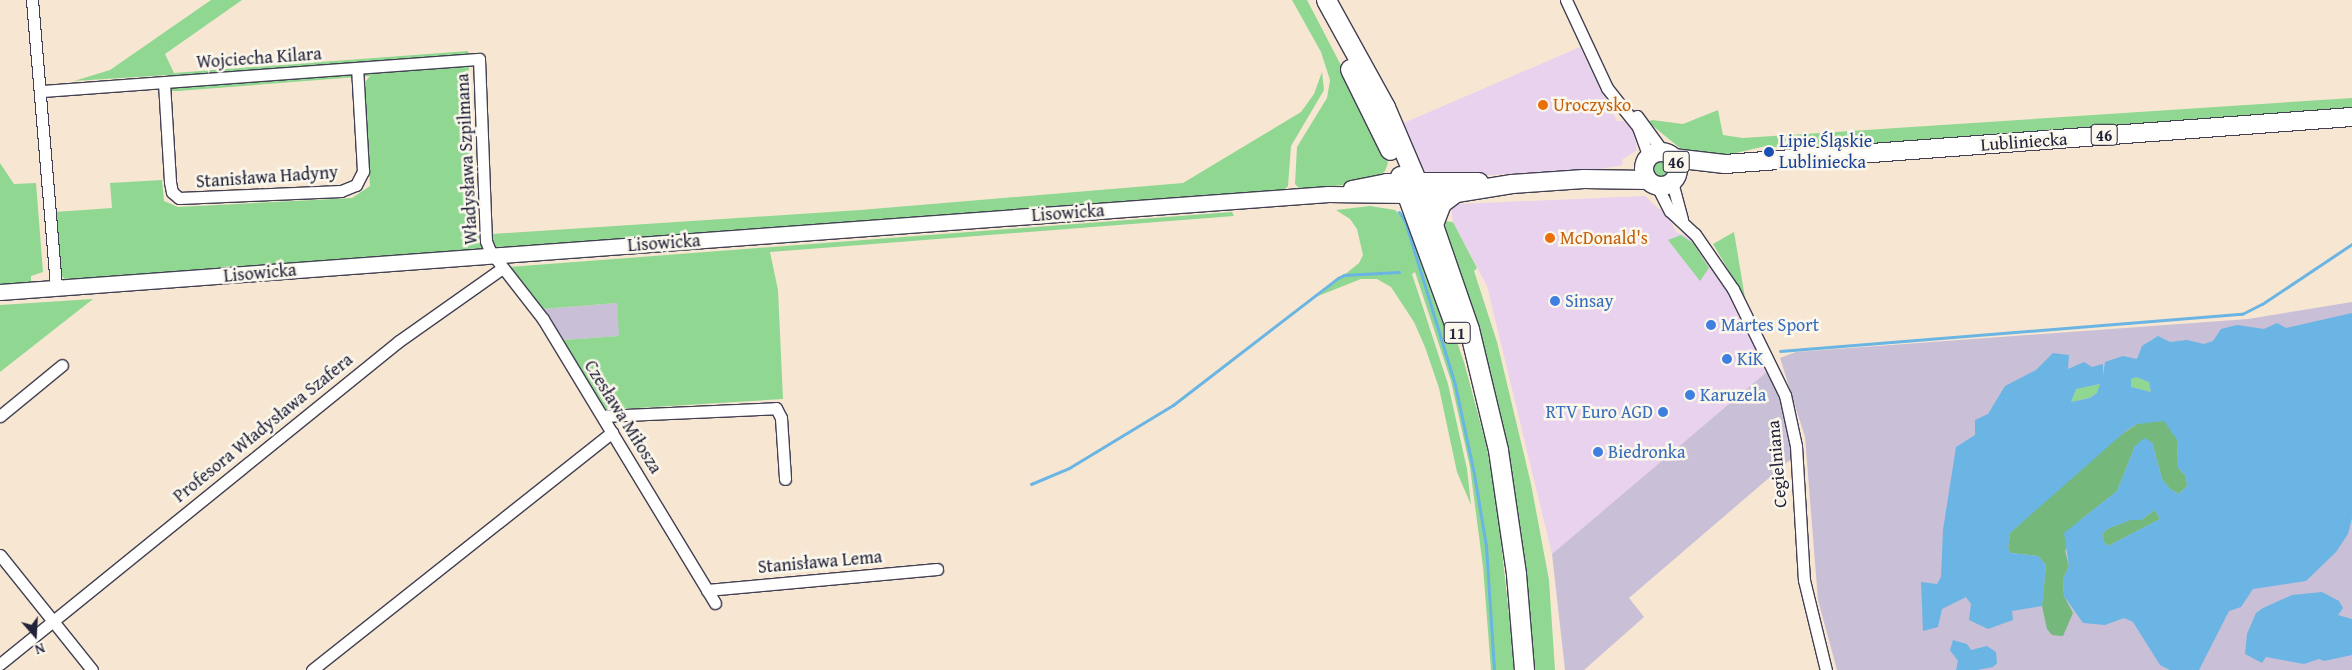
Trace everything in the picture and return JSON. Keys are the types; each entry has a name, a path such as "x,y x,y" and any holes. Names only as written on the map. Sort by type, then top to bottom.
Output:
{"highway":[{"name":"11","path":"1312,0 1412,189 1433,224 1476,352 1501,472 1516,574 1524,670"},
{"name":"11","path":"1326,0 1385,107 1501,472"},
{"path":"1433,224 1441,203 1453,194"}],"main road":[{"name":"Lubliniecka","path":"1660,169 2352,117"},
{"name":"Lisowicka","path":"1412,189 1584,179 1660,169"},
{"name":"Lisowicka","path":"0,292 1328,194 1382,181 1412,189 1453,194 1512,184"}],"street":[{"path":"32,0 56,288"},
{"name":"Cegielniana","path":"1566,0 1600,75 1613,98 1642,121 1660,169 1670,211 1699,240 1737,296 1788,404 1796,446 1804,580 1826,670"},
{"name":"Wojciecha Kilara","path":"41,91 479,59"},
{"name":"Władysława Szpilmana","path":"479,59 486,241 492,256"},
{"name":"Stanisława Hadyny","path":"164,82 170,182 172,192 179,198 341,191 356,185 363,170 357,68"},
{"name":"Cegielniana","path":"1626,110 1660,169"},
{"name":"Czesława Miłosza","path":"492,256 536,310 603,416 715,603"},
{"name":"Profesora Władysława Szafera","path":"0,664 399,341 501,269"},
{"path":"0,416 62,365"},
{"path":"603,416 776,408 781,418 785,479"},
{"path":"312,670 612,432"},
{"path":"0,555 92,670"},
{"name":"Stanisława Lema","path":"707,590 937,569"}],"shaded area":[{"path":"1580,47 1617,121 1624,121 1635,134 1637,150 1622,160 1623,165 1595,170 1471,176 1422,172 1399,125"},
{"path":"1645,196 1659,209 1664,209 1677,233 1689,235 1728,290 1769,370 1552,554 1487,286 1453,222 1451,208 1457,204"},
{"path":"2352,302 2352,670 1837,670 1818,600 1805,437 1780,358 1796,352 2248,319"},
{"path":"617,303 620,336 563,340 542,309"},
{"path":"1769,370 1780,392 1790,431 1791,459 1629,598 1644,617 1584,670 1565,670 1552,554"}],"green space":[{"path":"211,0 242,0 165,54 174,73 468,51 477,235 860,210 1183,183 1301,112 1314,94 1322,72 1324,90 1291,146 1288,186 1282,192 127,277 65,279 59,274 55,212 112,208 110,183 162,180 164,201 178,207 352,198 370,186 364,83 370,76 178,91 162,91 168,75 74,81 110,70"},
{"path":"1292,0 1307,0 1358,98 1388,163 1385,171 1378,176 1351,184 1301,190 1295,184 1297,147 1327,98 1330,80 1321,52"},
{"path":"2352,98 2352,112 1820,152 1766,146 1727,155 1697,155 1680,148 1648,122 1652,120 1683,124 1718,110 1723,135 1743,138"},
{"path":"1661,160 1667,163 1670,169 1667,175 1661,178 1655,175 1652,169 1655,163"},
{"path":"0,163 14,184 36,183 43,272 31,276 31,282 0,285"},
{"path":"1370,206 1395,210 1407,222 1438,288 1464,362 1486,444 1497,505 1515,670 1491,670 1483,567 1470,467 1451,381 1415,272 1412,274 1448,384 1467,469 1471,505 1457,472 1439,388 1425,347 1414,322 1391,287 1377,279 1361,279 1318,296 1359,263 1363,255 1357,229 1350,219 1336,210"},
{"path":"1232,212 1234,216 770,252 778,290 783,399 605,410 563,340 619,336 617,303 542,309 509,267"},
{"path":"1443,221 1453,222 1477,268 1474,271 1497,342 1531,484 1549,580 1555,670 1532,670 1462,282"},
{"path":"1734,232 1745,298 1713,244"},
{"path":"1681,235 1693,243 1709,268 1700,281 1668,240"},
{"path":"93,299 0,372 0,305"},
{"path":"2136,377 2149,382 2151,392 2131,387 2131,379"},
{"path":"2101,384 2097,393 2089,398 2071,402 2076,389"},
{"path":"2150,421 2165,421 2171,428 2177,440 2178,468 2186,476 2187,486 2179,494 2170,489 2162,479 2152,442 2135,446 2117,491 2078,522 2065,551 2069,566 2063,579 2064,596 2073,613 2063,636 2052,635 2047,629 2042,606 2046,565 2038,556 2011,553 2008,548 2010,533 2110,442 2137,424"},
{"path":"2155,510 2160,519 2108,546 2104,542 2102,535 2107,529 2130,520 2141,520"}],"water":[{"path":"2352,313 2352,518 2348,534 2336,552 2306,581 2253,589 2241,607 2229,611 2199,670 2170,670 2160,665 2133,622 2124,618 2105,625 2083,623 2064,596 2063,579 2069,566 2064,533 2117,491 2135,446 2144,438 2152,442 2162,479 2170,489 2179,494 2187,486 2186,476 2178,468 2177,440 2164,421 2137,424 2127,430 2010,533 2008,548 2011,553 2038,556 2046,565 2042,606 2012,611 2013,620 1988,629 1969,620 1971,604 1966,597 1942,609 1938,627 1923,631 1921,582 1937,584 1941,577 1943,530 1956,447 1975,435 1975,420 1988,414 2005,386 2036,370 2053,353 2069,355 2068,369 2084,362 2092,367 2103,364 2103,376 2105,362 2123,356 2137,359 2142,346 2158,336 2170,342 2187,340 2204,344 2213,341 2221,329 2237,325 2264,329 2277,323 2286,328","holes":["2136,377 2149,382 2151,392 2131,387 2131,379","2100,384 2097,393 2090,398 2071,402 2076,389","2155,510 2160,519 2108,546 2104,542 2102,535 2107,529 2131,520 2141,520"]},
{"path":"2322,592 2339,601 2343,608 2338,615 2352,619 2352,655 2324,661 2319,659 2304,664 2266,657 2262,663 2245,654 2247,634 2256,613 2292,595"},
{"path":"1953,640 1967,644 1971,650 1987,646 1996,652 1997,663 1993,667 1977,670 1956,670 1958,661 1950,650"}],"waterway":[{"path":"1399,212 1405,221 1455,385 1474,474 1486,546 1494,670"},
{"path":"1780,351 2242,314 2262,304 2352,244"},
{"path":"1031,484 1069,468 1173,405 1338,278 1344,275 1399,272"}],"place":[{"name":"Uroczysko","path":"1543,105"},
{"name":"Lipie Śląskie Lubliniecka","path":"1769,152"},
{"name":"McDonald's","path":"1550,238"},
{"name":"Sinsay","path":"1555,301"},
{"name":"Martes Sport","path":"1711,325"},
{"name":"KiK","path":"1727,359"},
{"name":"Karuzela","path":"1690,395"},
{"name":"RTV Euro AGD","path":"1663,412"},
{"name":"Biedronka","path":"1598,452"}]}
